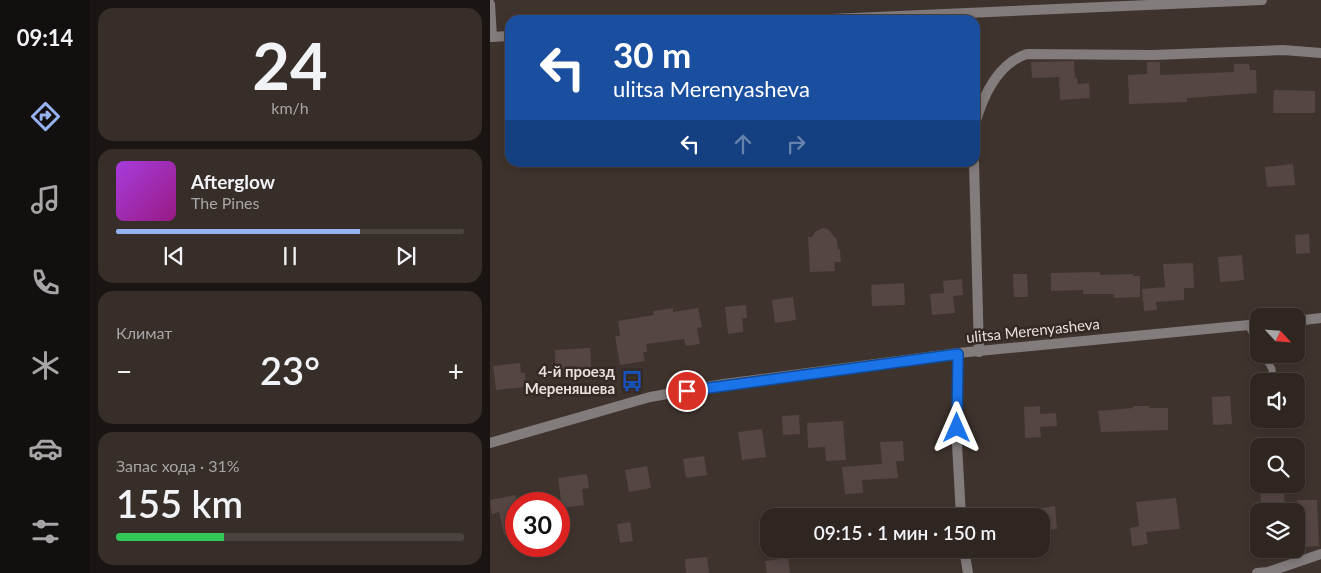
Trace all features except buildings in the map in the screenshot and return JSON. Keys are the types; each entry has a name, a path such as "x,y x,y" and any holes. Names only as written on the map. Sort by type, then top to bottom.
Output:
{"street":[{"path":"922,15 1262,0"},
{"path":"490,4 491,37 505,36"},
{"path":"980,110 986,94 1006,65 1016,57 1027,54 1153,55 1283,50 1321,53"},
{"path":"974,167 979,352"},
{"path":"1305,320 1321,318"},
{"name":"ulitsa Merenyasheva","path":"490,443 650,397 724,384 958,354 1250,325"},
{"path":"958,354 957,444 961,508"},
{"path":"1257,573 1268,572 1321,554"},
{"path":"966,558 968,573"}],"place":[{"name":"4-й проезд Мереняшева","path":"632,381"}],"route":[{"path":"687,391 724,384 958,354 957,428"}]}
